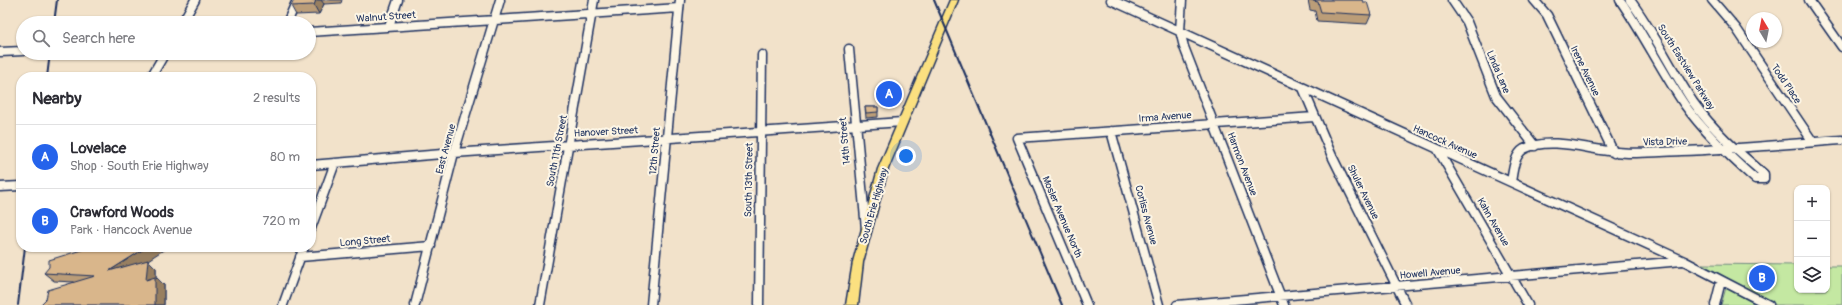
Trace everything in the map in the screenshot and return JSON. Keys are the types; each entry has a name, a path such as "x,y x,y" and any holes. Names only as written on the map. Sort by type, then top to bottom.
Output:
{"main road":[{"name":"South Erie Highway","path":"849,305 866,230 884,169 902,122 954,0"}],"street":[{"path":"186,16 195,0"},
{"path":"290,16 297,0"},
{"path":"389,26 398,0"},
{"name":"East Avenue","path":"415,305 432,246 454,153 500,0"},
{"name":"South 11th Street","path":"540,305 567,145 594,0"},
{"name":"Hancock Avenue","path":"1111,0 1684,261 1769,305"},
{"path":"1180,31 1182,0"},
{"name":"Linda Lane","path":"1452,0 1467,22 1496,96 1535,146"},
{"name":"Irene Avenue","path":"1534,0 1546,15 1614,153"},
{"name":"South Eastview Parkway","path":"1620,0 1639,27 1684,104 1722,150 1755,179 1764,179 1764,174 1735,149 1704,116 1692,100 1658,40 1630,0"},
{"name":"Todd Place","path":"1712,0 1736,28 1813,142"},
{"path":"1809,0 1842,47"},
{"name":"Walnut Street","path":"316,31 592,13 679,4"},
{"name":"12th Street","path":"651,305 679,4"},
{"name":"Harmon Avenue","path":"1180,31 1282,301"},
{"name":"14th Street","path":"849,49 858,159 866,230"},
{"path":"0,52 16,51"},
{"name":"South 13th Street","path":"759,305 762,55"},
{"path":"154,72 161,60"},
{"name":"Shuler Avenue","path":"1302,88 1314,117 1406,305"},
{"name":"Irma Avenue","path":"1017,138 1314,117"},
{"name":"Hanover Street","path":"316,165 454,153 902,122"},
{"name":"Corliss Avenue","path":"1111,131 1159,305"},
{"name":"Mosler Avenue North","path":"1017,138 1087,305"},
{"name":"Vista Drive","path":"1512,182 1516,160 1523,150 1535,146 1560,144 1614,153 1722,150 1842,140"},
{"name":"Kahn Avenue","path":"1438,150 1528,305"},
{"path":"316,214 335,163"},
{"path":"0,187 16,186"},
{"name":"Long Street","path":"300,257 432,246"},
{"path":"283,305 302,252"},
{"name":"Howell Avenue","path":"1177,305 1282,301 1397,287 1684,261"},
{"path":"1715,305 1721,280"}],"green space":[{"path":"1702,264 1794,265 1794,293 1830,293 1830,266 1842,266 1842,305 1776,305"},
{"path":"1726,288 1757,305 1721,305"}],"building":[{"path":"294,0 316,0 314,5 291,6"},
{"path":"1313,0 1362,0 1363,2 1367,2 1371,15 1321,12 1318,2"},
{"path":"898,86 899,92 879,94 878,87"},
{"path":"865,107 878,107 878,112 866,113"},
{"path":"75,252 139,252 109,271 148,260 146,280 155,277 155,305 41,304 46,299 48,290 95,276 44,273 49,267 49,260"}],"railway":[{"path":"55,16 57,0"},
{"path":"934,0 1062,305"},
{"path":"48,72 49,60"},
{"path":"18,305 24,252"}],"place":[{"name":"Lovelace","path":"889,94"},
{"name":"Crawford Woods","path":"1762,278"}]}
